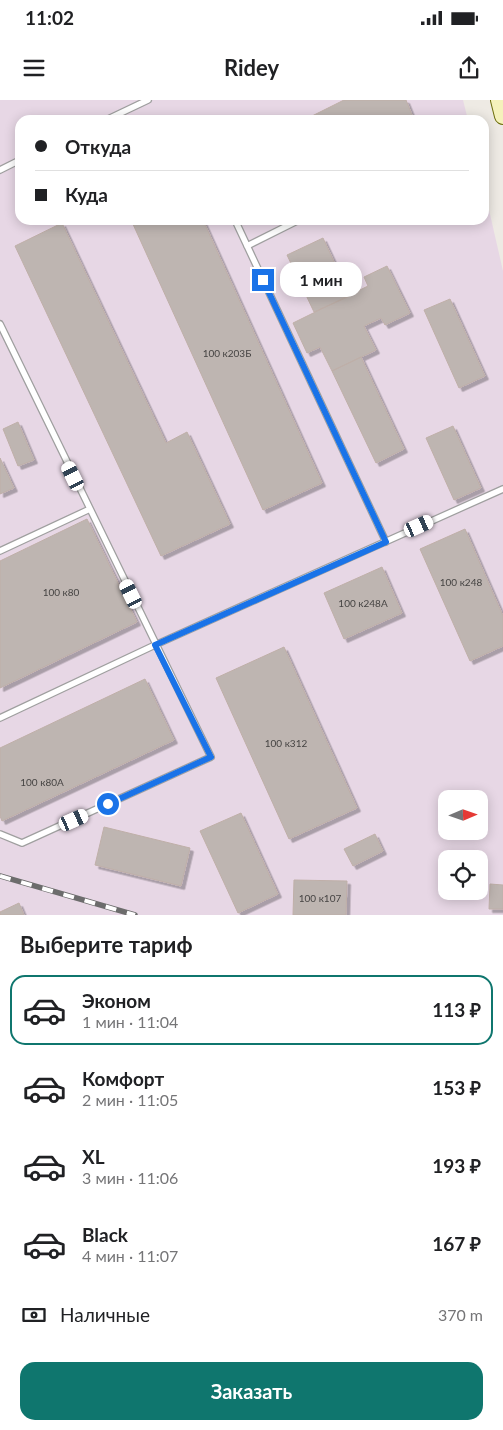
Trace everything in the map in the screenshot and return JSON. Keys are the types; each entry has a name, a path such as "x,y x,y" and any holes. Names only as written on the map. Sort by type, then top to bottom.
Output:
{"main road":[{"path":"500,100 503,116"}],"lane":[{"path":"116,115 148,100"},
{"path":"0,170 15,162"},
{"path":"237,225 386,542"},
{"path":"247,246 289,225"},
{"path":"0,324 211,757 22,843 0,834"},
{"path":"0,718 155,645 503,489"},
{"path":"0,551 90,509"}],"shaded area":[{"path":"0,100 463,100 467,115 15,115 15,225 489,225 489,210 503,271 503,915 0,915"}],"building":[{"path":"344,100 406,100 412,115 314,115"},
{"path":"58,225 63,225 166,443 187,432 230,524 161,556 15,246"},
{"path":"133,225 205,225 322,483 263,510"},
{"path":"323,238 350,296 314,312 287,255"},
{"path":"387,266 410,313 385,325 381,318 364,326 376,350 332,371 320,347 307,353 293,323 368,286 364,277"},
{"path":"450,299 485,376 459,388 424,310"},
{"path":"361,357 404,449 376,463 332,371"},
{"path":"18,422 34,460 18,466 3,429"},
{"path":"453,426 481,488 454,500 426,438"},
{"path":"0,458 14,488 0,494"},
{"path":"87,519 137,622 0,688 0,561"},
{"path":"465,529 503,616 503,646 470,661 420,549"},
{"path":"382,567 402,613 344,639 324,593"},
{"path":"284,647 357,808 289,839 216,678"},
{"path":"145,679 174,740 2,821 0,816 0,748"},
{"path":"241,813 278,894 238,913 200,831"},
{"path":"104,827 190,848 181,886 95,865"},
{"path":"375,834 383,851 353,866 344,849"},
{"path":"294,880 347,881 346,915 293,915"},
{"path":"490,884 503,885 503,909 489,909"},
{"path":"19,903 24,915 0,915 0,912"}],"railway":[{"path":"0,876 135,915"}],"route":[{"path":"108,804 211,757 155,645 386,542 263,280"}]}
